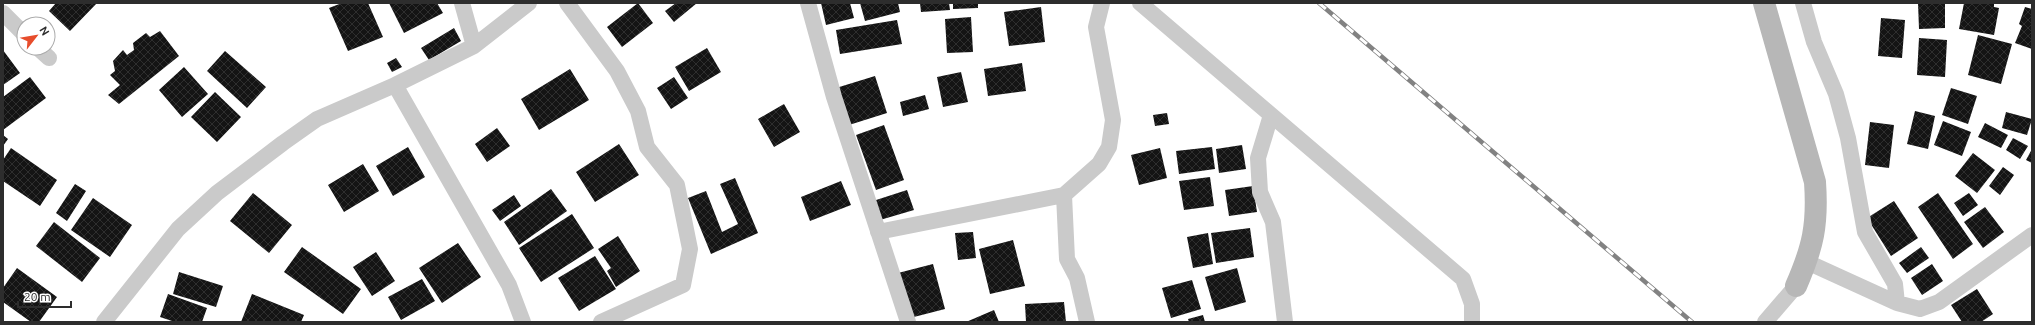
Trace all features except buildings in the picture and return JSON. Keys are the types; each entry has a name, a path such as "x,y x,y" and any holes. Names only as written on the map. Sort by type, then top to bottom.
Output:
{"street":[{"path":"462,3 474,46"},
{"path":"104,322 178,229 217,194 317,119 395,85 474,46 530,3"},
{"path":"567,3 617,71 638,111 647,147 677,185 690,249 683,285 601,322"},
{"path":"808,3 834,97 908,322"},
{"path":"878,232 1064,195 1099,164 1109,147 1113,120 1096,27 1102,3"},
{"path":"1140,3 1463,279 1472,304 1472,322"},
{"path":"1764,3 1815,182 1817,209 1812,247 1796,286 1765,322"},
{"path":"1803,3 1814,42 1836,94 1848,138 1866,232 1895,284 1897,303"},
{"path":"3,13 16,26"},
{"path":"395,85 509,285 523,322"},
{"path":"1271,115 1258,158 1260,192 1274,222 1285,322"},
{"path":"1064,195 1067,259 1077,278 1087,322"},
{"path":"1807,262 1897,303 1920,309 1940,302 2032,235"}],"railway":[{"path":"1319,3 1692,322"}]}
